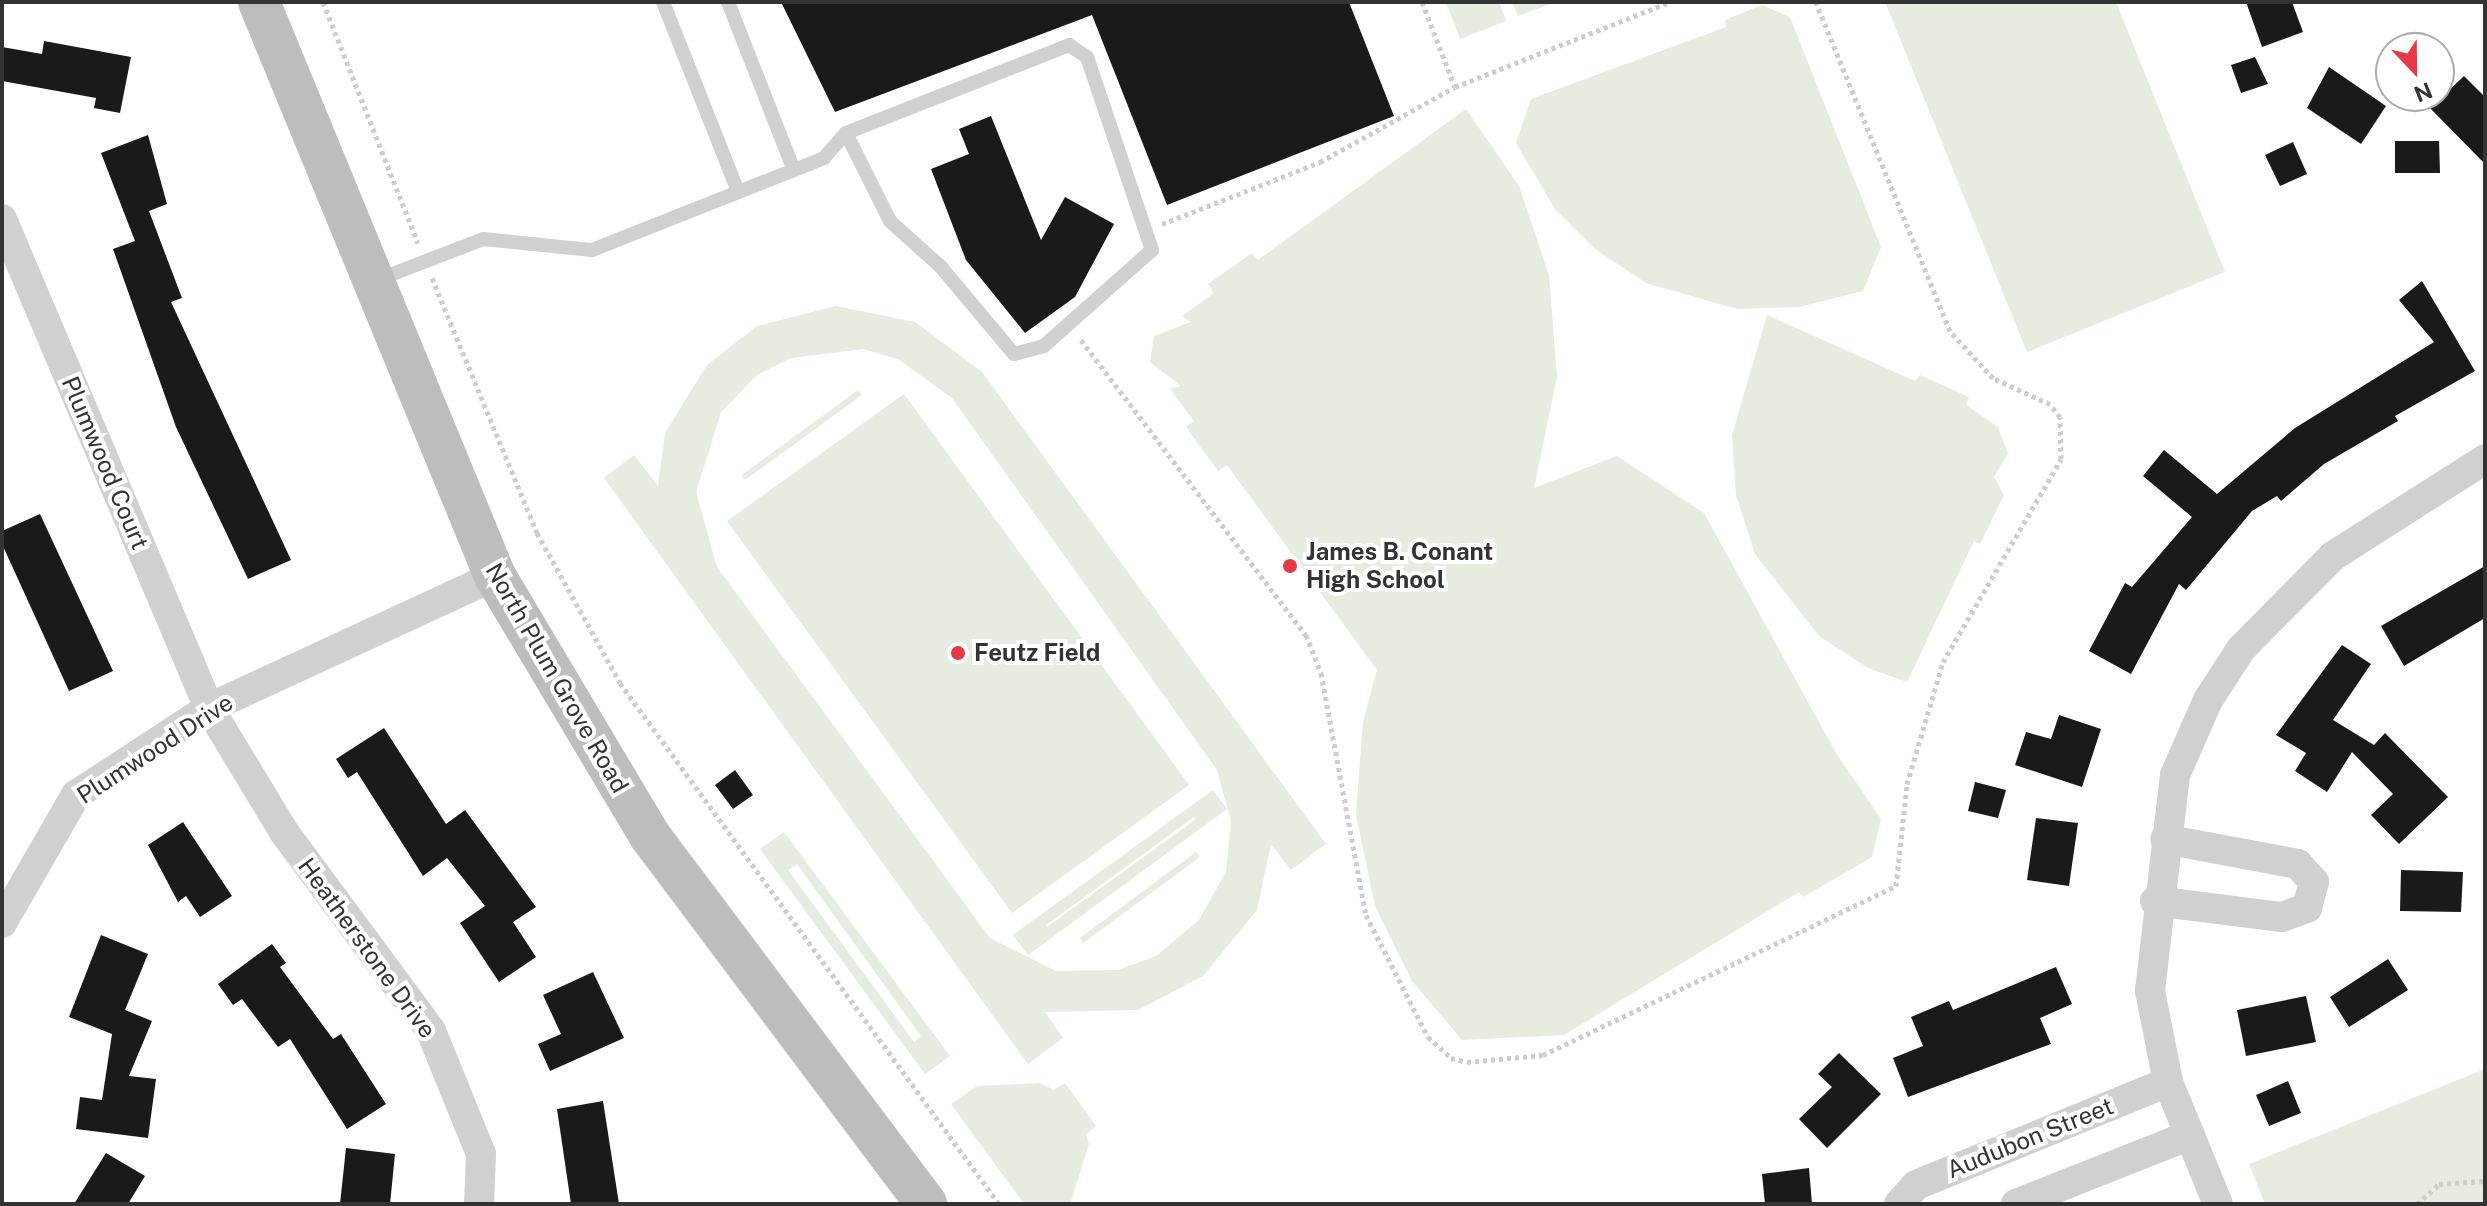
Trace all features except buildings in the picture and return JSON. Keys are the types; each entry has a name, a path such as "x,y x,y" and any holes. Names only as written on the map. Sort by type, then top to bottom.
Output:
{"street":[{"name":"North Plum Grove Road","path":"259,2 371,282 495,576 650,836 926,1204"},
{"name":"Plumwood Court","path":"2,219 209,708"},
{"path":"2218,1204 2168,1082 2150,991 2155,901 2175,775 2208,700 2241,649 2333,556 2485,459"},
{"name":"Plumwood Drive","path":"2,923 76,795 209,708 495,576"},
{"name":"Heatherstone Drive","path":"209,708 284,832 431,1031 481,1154 479,1204"},
{"path":"2155,901 2282,917 2307,908 2314,882 2298,864 2165,839"},
{"name":"Audubon Street","path":"1899,1204 1916,1185 2168,1082"},
{"path":"2016,1204 2190,1135"}],"lane":[{"path":"663,2 738,191"},
{"path":"728,2 794,170"},
{"path":"371,282 483,239 592,250 824,158 846,133 1069,45 1087,57 1152,250 1044,346 1014,354 941,267 890,221 846,133"}],"path":[{"path":"323,2 537,533 620,683 999,1204"},
{"path":"1422,2 1455,87"},
{"path":"1147,230 1320,162 1455,87 1670,2"},
{"path":"1071,323 1306,635 1321,673 1366,915 1428,1037 1451,1058 1467,1062 1543,1055 1896,886 1907,784 1943,662 2061,459 2060,417 2050,404 1993,378 1950,331 1816,2"},
{"path":"2417,1204 2439,1184 2485,1181"}],"shaded area":[{"path":"1446,2 1499,2 1506,21 1460,39"},
{"path":"1512,2 1556,2 1518,16"},
{"path":"1885,2 2116,2 2225,272 2027,352"},
{"path":"1762,5 1790,17 1881,247 1863,291 1799,307 1737,309 1646,283 1595,249 1555,209 1516,143 1531,99 1726,27 1725,20"},
{"path":"1466,109 1519,186 1549,275 1557,377 1534,488 1617,456 1704,513 1836,753 1881,819 1872,857 1803,897 1799,892 1564,1035 1462,1040 1412,981 1375,906 1356,815 1363,721 1377,670 1227,465 1218,471 1186,427 1194,421 1170,389 1181,386 1150,362 1154,336 1191,322 1182,316 1214,293 1208,284 1252,253 1258,260"},
{"path":"836,306 915,322 982,372 1326,844 1291,870 1271,844 1257,910 1203,976 1138,1010 1045,1012 1063,1038 1028,1064 604,478 634,455 658,486 665,433 707,365 757,326","holes":["863,349 898,359 952,398 1217,770 1231,822 1226,872 1199,920 1156,956 1118,970 1056,971 990,938 717,567 696,492 721,412 757,375 791,358"]},
{"path":"1767,315 1915,381 1920,375 1969,397 1966,405 1998,427 2008,453 1994,477 2004,495 1980,544 1974,541 1907,682 1868,668 1819,636 1755,554 1736,495 1732,435"},
{"path":"858,390 862,395 745,480 742,475"},
{"name":"Feutz Field","path":"904,394 1189,785 1012,913 727,521"},
{"path":"1213,790 1227,809 1028,955 1013,935","holes":["1194,817 1195,820 1047,927"]},
{"path":"784,832 950,1056 925,1074 760,849","holes":["797,864 921,1036 914,1042 788,870"]},
{"path":"1196,852 1200,857 1083,943 1080,938"},
{"path":"2485,1069 2485,1204 2265,1204 2249,1164"},
{"path":"1040,1083 1054,1090 1065,1083 1096,1126 1086,1134 1089,1144 1070,1204 1024,1204 951,1104 977,1086"}],"place":[{"name":"James B. Conant High School","path":"1290,566"},
{"name":"Feutz Field","path":"958,653"}]}
